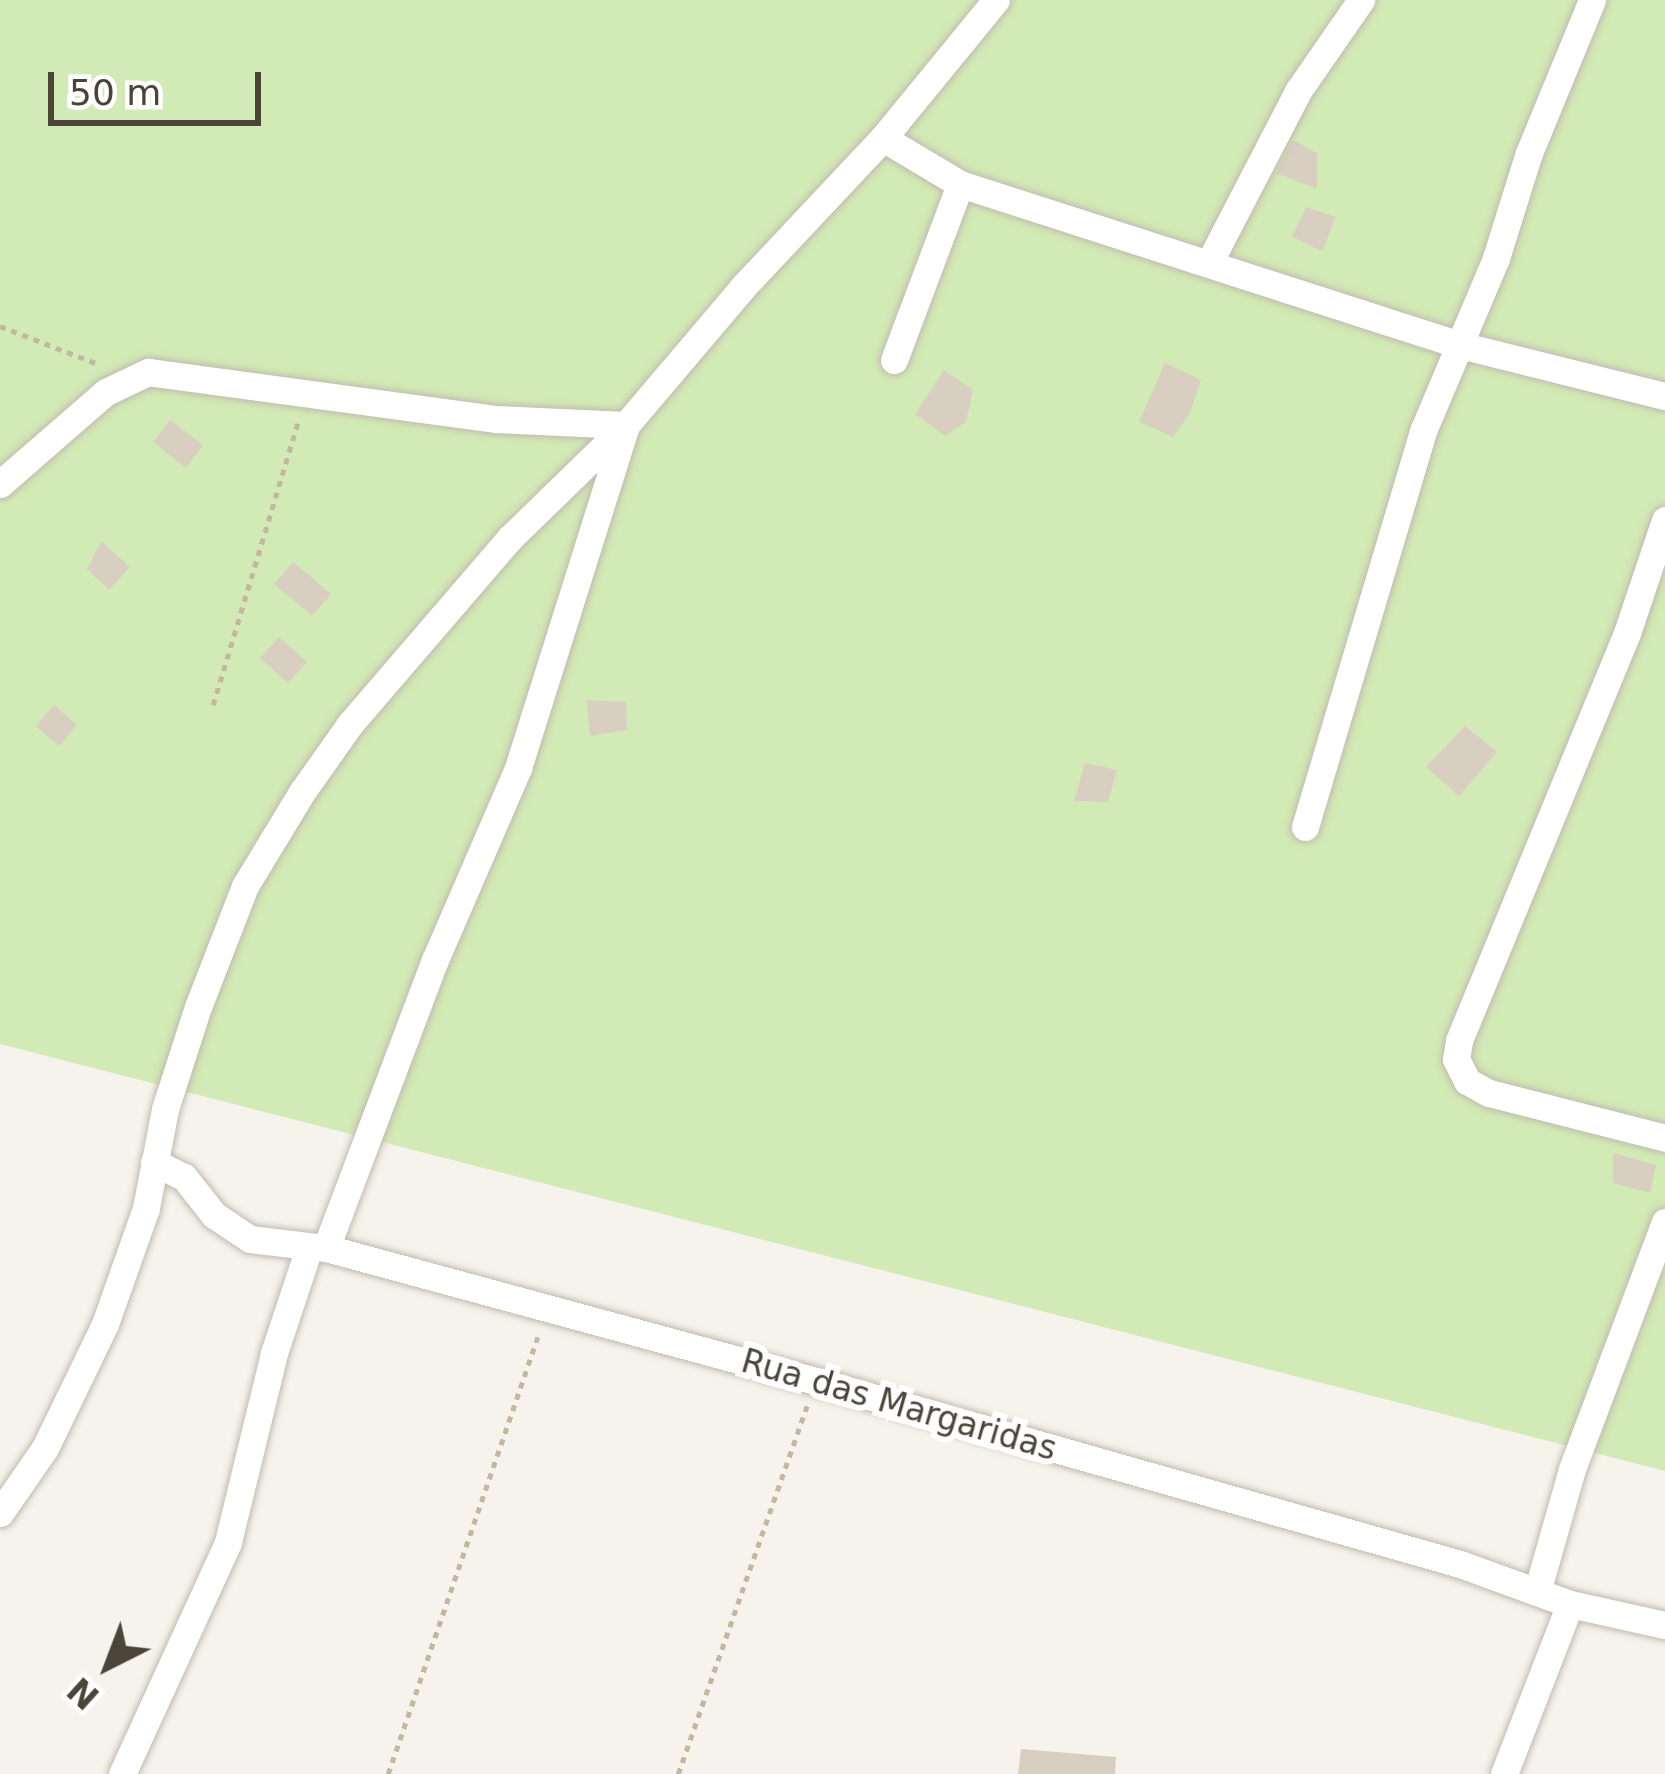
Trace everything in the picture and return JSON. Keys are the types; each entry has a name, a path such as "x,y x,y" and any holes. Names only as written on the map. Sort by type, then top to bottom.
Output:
{"street":[{"path":"0,1513 44,1448 96,1344 140,1227 176,1068 245,886 302,792 350,724 510,538 626,425 743,287 883,138 996,0"},
{"path":"1210,261 1298,92 1361,0"},
{"path":"1305,827 1423,431 1592,0"},
{"path":"883,138 960,184 1460,345 1665,396"},
{"path":"894,360 960,184"},
{"path":"0,484 131,377 172,374 495,419 626,425"},
{"path":"122,1774 227,1542 274,1353 518,768 626,425"},
{"path":"1665,520 1627,633 1459,1041 1456,1059 1467,1081 1489,1093 1665,1138"},
{"name":"Rua das Margaridas","path":"154,1162 184,1177 214,1215 250,1239 318,1248 816,1381 1460,1564 1570,1604 1665,1625"},
{"path":"1537,1592 1572,1469 1665,1222"},
{"path":"1504,1774 1570,1604"}],"path":[{"path":"0,326 131,377"},
{"path":"212,705 306,396"},
{"path":"388,1774 547,1309"},
{"path":"678,1774 816,1381"}],"green space":[{"path":"0,0 1665,0 1665,1471 0,1044"}],"building":[{"path":"1293,140 1317,153 1317,189 1276,173"},
{"path":"1306,207 1336,217 1322,251 1292,237"},
{"path":"1165,363 1201,380 1190,413 1173,437 1139,422"},
{"path":"944,370 973,390 966,422 945,436 915,414"},
{"path":"170,420 203,445 186,468 153,442"},
{"path":"101,541 130,567 109,590 87,569"},
{"path":"293,562 331,594 312,616 274,584"},
{"path":"279,637 307,662 288,683 260,658"},
{"path":"587,700 626,702 627,730 590,736"},
{"path":"54,705 77,725 59,746 36,726"},
{"path":"1465,726 1497,752 1459,796 1426,767"},
{"path":"1085,763 1117,770 1108,802 1074,801"},
{"path":"1613,1153 1656,1165 1650,1193 1613,1183"},
{"path":"1021,1749 1116,1757 1115,1774 1018,1774"}]}
